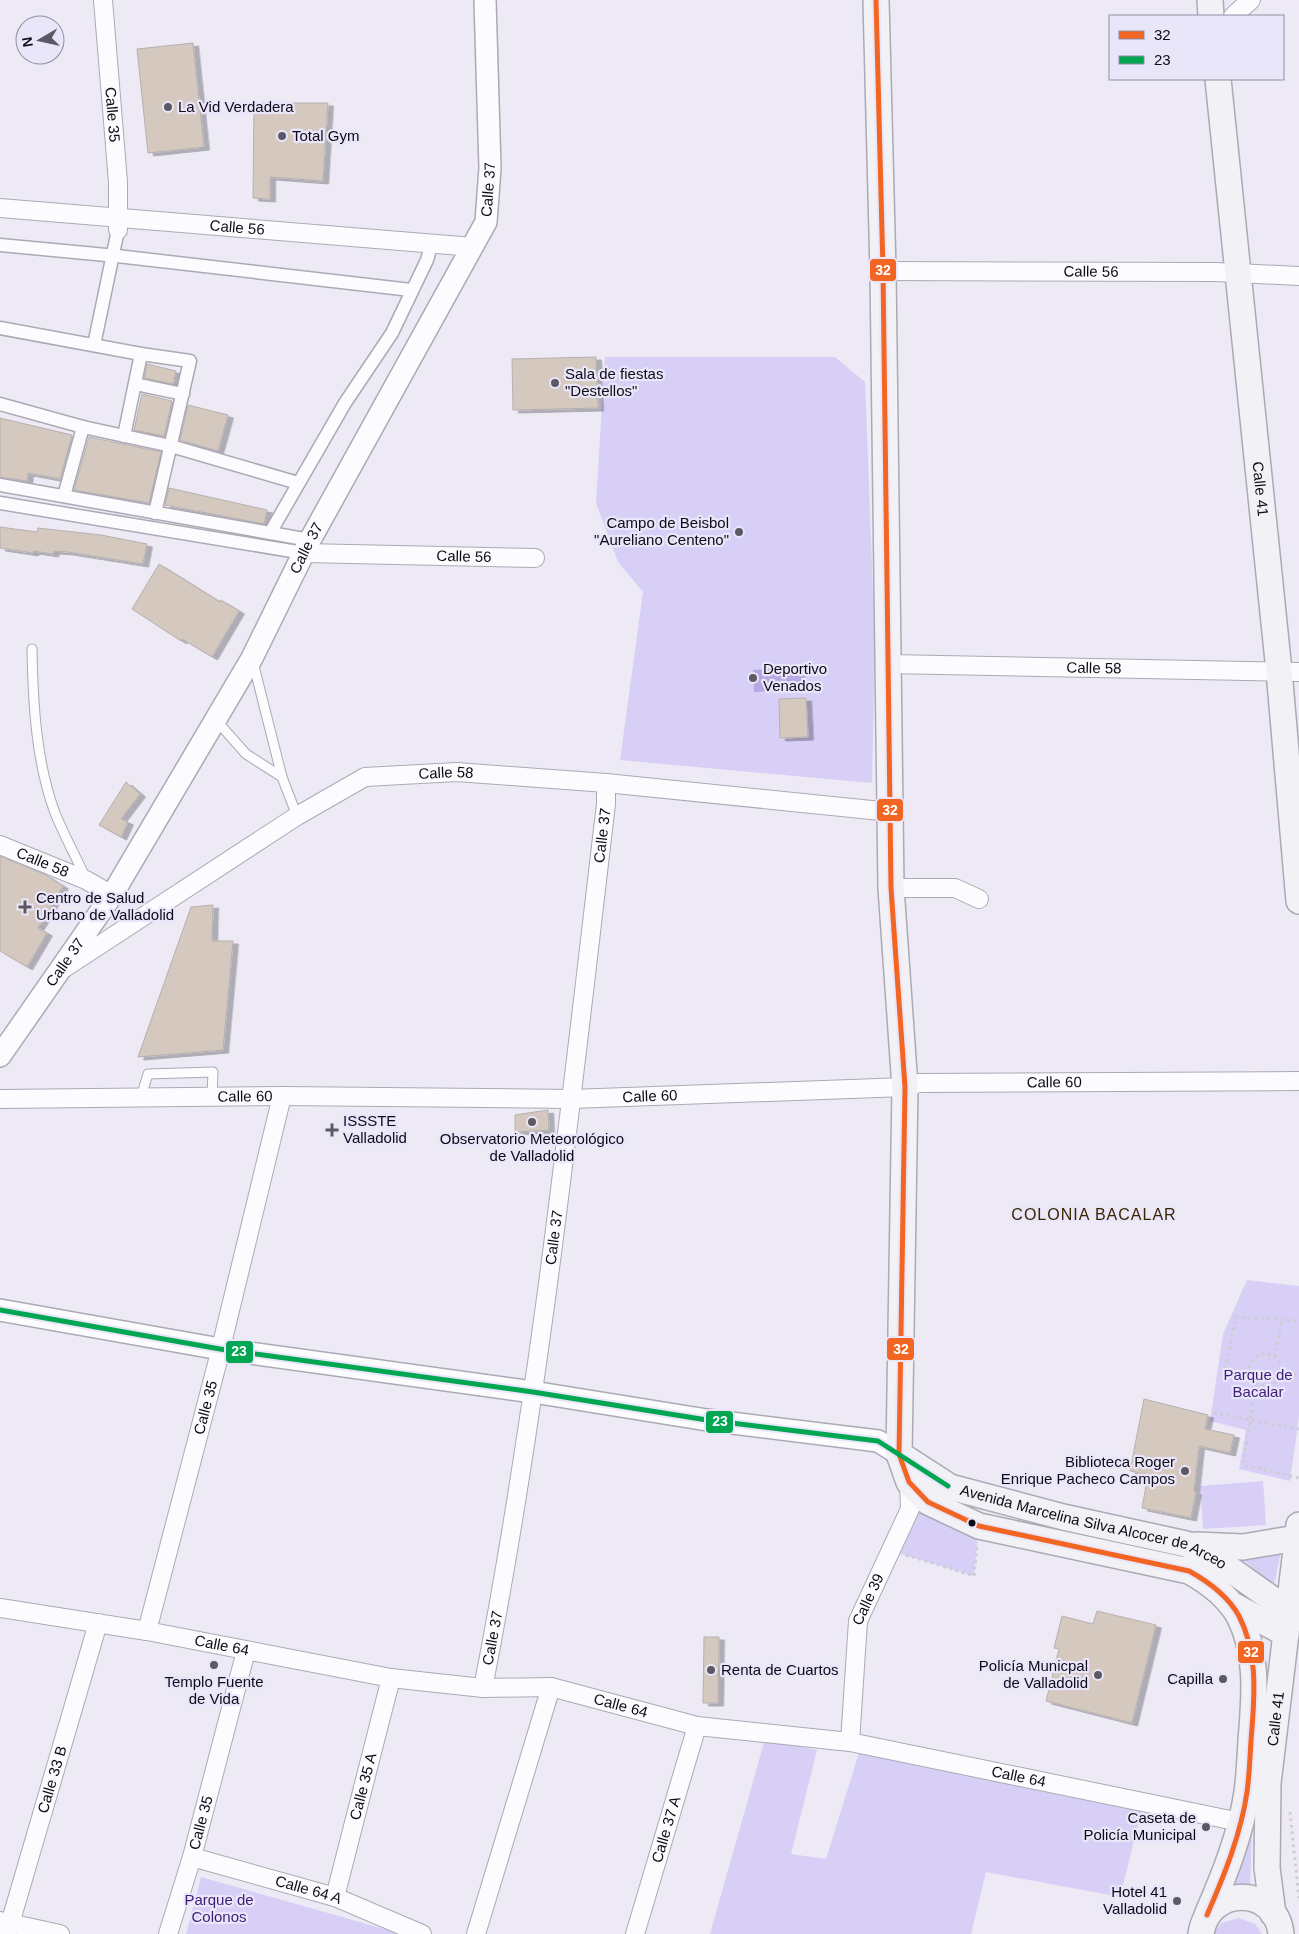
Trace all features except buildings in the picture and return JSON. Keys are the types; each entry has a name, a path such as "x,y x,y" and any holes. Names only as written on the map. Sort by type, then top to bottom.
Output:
{"main road":[{"name":"Calle 39","path":"876,0 883,271 891,888 905,1087 908,1468"},
{"path":"1210,0 1212,15"},
{"name":"Calle 41","path":"1218,80 1237,274 1289,672 1299,901"},
{"name":"Avenida Marcelina Silva Alcocer de Arceo","path":"908,1468 950,1487 1064,1517 1186,1544 1238,1574 1290,1626"},
{"name":"Avenida Marcelina Silva Alcocer de Arceo","path":"908,1468 928,1502 979,1526 1189,1572 1202,1579 1235,1610 1290,1626"},
{"path":"1055,1543 1064,1517"},
{"path":"1186,1544 1243,1547 1298,1545"},
{"name":"Calle 41","path":"1277,1924 1267,1868 1268,1783 1290,1626 1298,1545"},
{"name":"Calle 41","path":"1204,1924 1227,1867 1247,1792 1255,1691 1251,1651 1235,1610"},
{"path":"1251,1651 1266,1638 1290,1626"},
{"path":"1204,1924 1219,1903 1240,1897 1261,1902 1277,1924"}],"street":[{"name":"Calle 35","path":"104,0 118,182 119,223"},
{"name":"Calle 37","path":"0,1056 112,895 252,658 307,546 486,222 490,168 485,0"},
{"path":"1234,15 1250,0"},
{"name":"Calle 56","path":"0,208 119,223 473,247"},
{"path":"94,345 119,223"},
{"path":"270,533 345,403 392,333 427,260 432,243"},
{"path":"0,244 113,255 411,290"},
{"name":"Calle 56","path":"883,271 1216,272 1299,276"},
{"path":"0,328 190,361 155,513"},
{"path":"124,436 141,354"},
{"path":"135,384 183,394"},
{"path":"0,404 83,427 171,446 298,483"},
{"path":"64,496 83,427"},
{"path":"0,485 270,533 307,546"},
{"path":"0,502 307,546"},
{"name":"Calle 56","path":"307,546 535,558"},
{"name":"Calle 58","path":"888,664 1289,672"},
{"name":"Calle 58","path":"56,973 297,816 365,777 457,772 606,783 891,812"},
{"name":"Calle 37","path":"483,1688 533,1392 571,1099 606,804 606,783"},
{"name":"Calle 58","path":"0,845 86,880 112,895"},
{"path":"891,888 955,888 979,899"},
{"name":"Calle 60","path":"0,1099 282,1096 571,1099 905,1087 919,1083 1299,1082"},
{"name":"Calle 35","path":"147,1631 220,1349 282,1096"},
{"path":"0,1310 220,1349 533,1392 707,1420 878,1441 908,1468"},
{"name":"Calle 39","path":"850,1742 858,1621 910,1509 908,1468"},
{"name":"Calle 64","path":"0,1608 147,1631 391,1678 483,1688 551,1687 698,1726 850,1742 1240,1822"},
{"name":"Calle 33 B","path":"6,1926 98,1624"},
{"name":"Calle 35","path":"168,1934 192,1858 246,1651"},
{"name":"Calle 35 A","path":"335,1897 391,1678"},
{"path":"476,1934 551,1687"},
{"name":"Calle 37 A","path":"634,1934 698,1726"},
{"name":"Calle 64 A","path":"192,1858 335,1897 422,1934"},
{"path":"6,1926 60,1934"}],"lane":[{"path":"32,649 33,693 43,772 55,812 86,880"},
{"path":"252,658 282,777 297,816"},
{"path":"215,719 246,754 282,777"},
{"path":"141,1097 148,1074 213,1072 212,1096"}],"path":[{"path":"1250,1376 1224,1375 1236,1317 1299,1320"},
{"path":"1275,1357 1282,1319"},
{"path":"1267,1354 1275,1357 1280,1363 1282,1373 1272,1386 1262,1387 1256,1384 1250,1376 1250,1365 1256,1356 1267,1354"},
{"path":"1282,1373 1299,1375"},
{"path":"1256,1384 1252,1420 1243,1465 1299,1478"},
{"path":"1214,1413 1299,1429"},
{"path":"891,1551 974,1576 979,1526"}],"green space":[{"name":"Campo de Beisbol \"Aureliano Centeno\"","path":"605,357 835,357 865,382 875,645 872,783 620,760 643,592 618,562 596,503"},
{"name":"Parque de Bacalar","path":"1247,1280 1299,1286 1299,1417 1290,1481 1239,1469 1246,1430 1210,1421 1223,1334"},
{"path":"1263,1481 1266,1525 1203,1529 1200,1486"},
{"path":"927,1501 979,1526 974,1576 891,1551 910,1509"},
{"path":"1282,1546 1273,1591 1254,1569 1241,1558"},
{"path":"1260,1647 1266,1648 1252,1833 1250,1890 1223,1878"},
{"path":"765,1739 817,1750 791,1854 826,1859 862,1743 1145,1797 1120,1897 986,1872 971,1934 710,1934"},
{"name":"Parque de Colonos","path":"201,1877 402,1934 186,1934"},
{"path":"1238,1918 1255,1924 1262,1934 1213,1934 1221,1923"}],"shaded area":[{"path":"805,667 806,689 754,692 753,670"}],"transit line":[{"name":"32","path":"876,0 883,271 891,888 905,1087 899,1454 909,1482 928,1502 979,1526 1189,1571 1217,1590 1235,1609 1245,1629 1252,1657 1254,1699 1249,1776 1241,1823 1226,1870 1207,1915"},
{"name":"23","path":"0,1310 220,1349 533,1392 707,1420 878,1441 948,1486"}],"place":[{"name":"La Vid Verdadera","path":"168,107"},
{"name":"Total Gym","path":"282,136"},
{"name":"Sala de fiestas \"Destellos\"","path":"555,383"},
{"name":"Campo de Beisbol \"Aureliano Centeno\"","path":"739,532"},
{"name":"Deportivo Venados","path":"753,678"},
{"name":"Centro de Salud Urbano de Valladolid","path":"25,907"},
{"name":"Observatorio Meteorológico de Valladolid","path":"532,1122"},
{"name":"ISSSTE Valladolid","path":"332,1130"},
{"name":"Biblioteca Roger Enrique Pacheco Campos","path":"1185,1471"},
{"name":"Templo Fuente de Vida","path":"214,1665"},
{"name":"Renta de Cuartos","path":"711,1670"},
{"name":"Policía Municpal de Valladolid","path":"1098,1675"},
{"name":"Capilla","path":"1223,1679"},
{"name":"Caseta de Policía Municipal","path":"1206,1827"},
{"name":"Hotel 41 Valladolid","path":"1177,1901"}],"district":[{"name":"COLONIA BACALAR","path":"1094,1214"}]}
